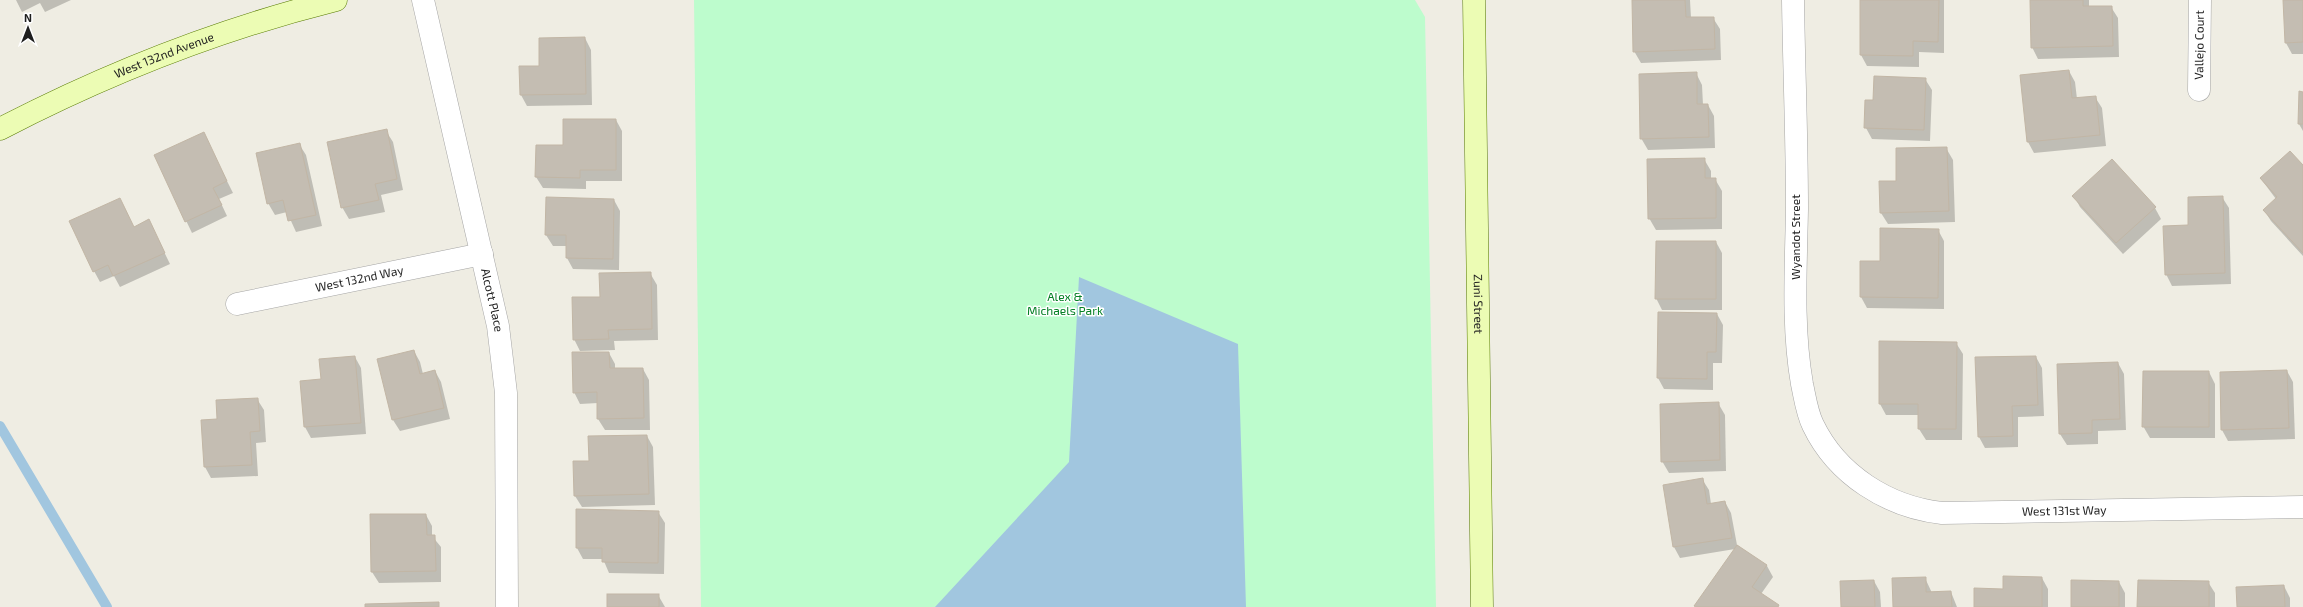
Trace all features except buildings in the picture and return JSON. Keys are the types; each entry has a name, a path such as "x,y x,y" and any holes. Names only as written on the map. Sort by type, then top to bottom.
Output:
{"main road":[{"name":"West 132nd Avenue","path":"0,129 120,73 210,38 292,11 336,0"},
{"name":"Zuni Street","path":"1474,0 1482,607"}],"street":[{"name":"Alcott Place","path":"422,0 498,326 506,393 507,607"},
{"name":"Wyandot Street","path":"1793,0 1797,207 1796,314 1799,367 1812,424 1824,445 1839,463"},
{"name":"Vallejo Court","path":"2199,90 2200,0"},
{"name":"West 132nd Way","path":"237,304 482,254"},
{"name":"West 131st Way","path":"1839,463 1864,485 1884,497 1926,511 1942,513 2303,507"}],"green space":[{"name":"Alex & Michaels Park","path":"694,0 1415,0 1425,17 1436,607 701,607"}],"water":[{"path":"1079,277 1238,344 1246,607 935,607 1069,462"}],"waterway":[{"path":"0,426 107,607"}]}
